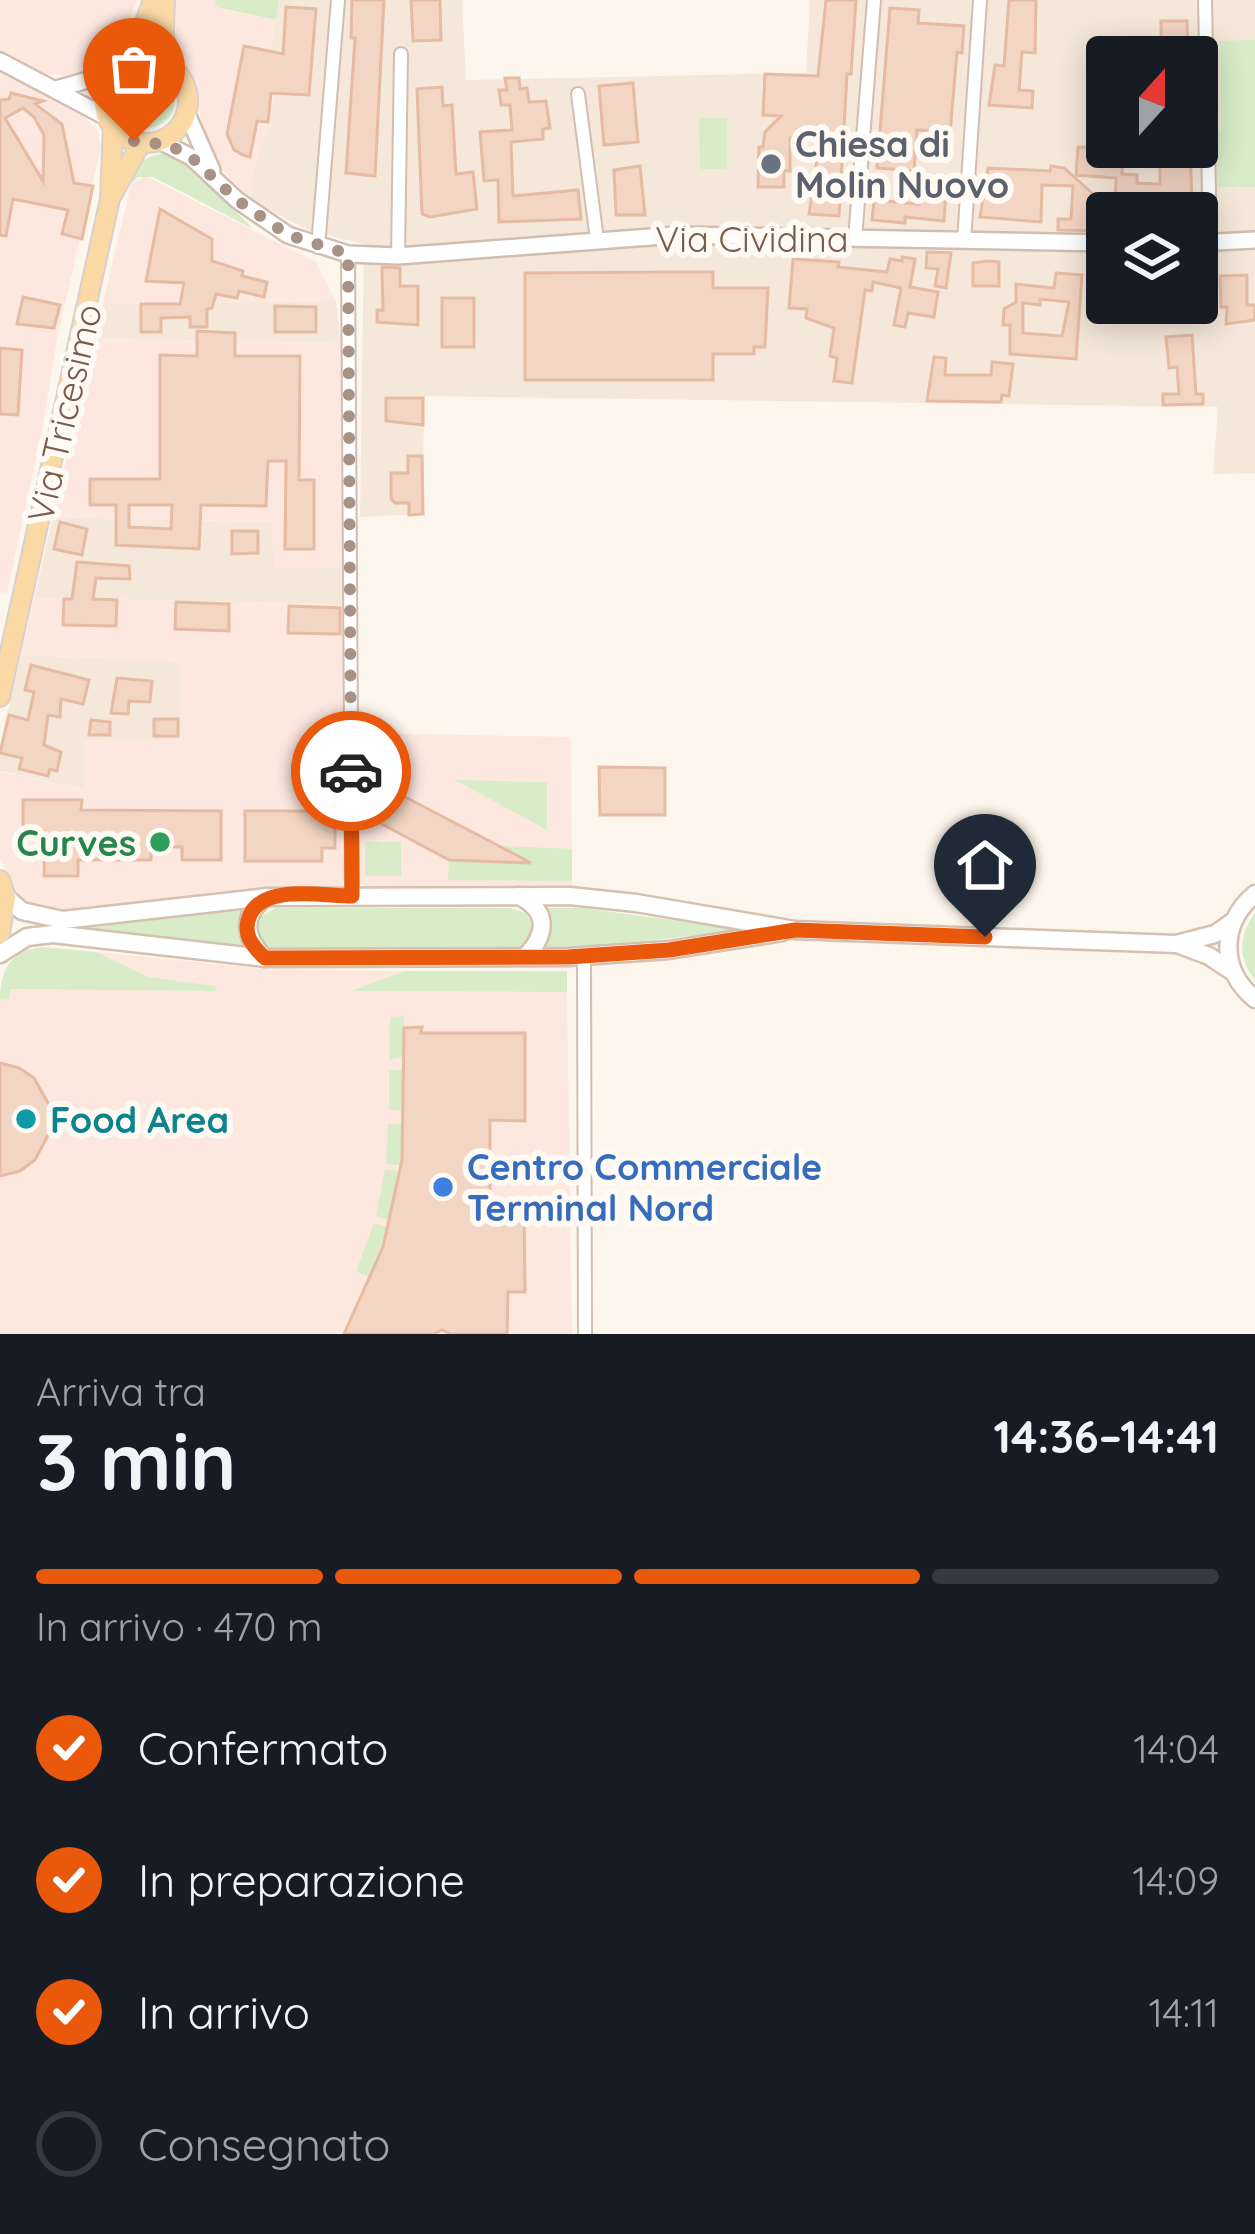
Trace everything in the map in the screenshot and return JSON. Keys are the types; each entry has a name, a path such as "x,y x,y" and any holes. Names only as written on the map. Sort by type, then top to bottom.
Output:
{"main road":[{"path":"153,0 123,67 106,91 110,122 126,138 150,142 176,131 187,114 186,86 171,67 164,35 165,0"},
{"path":"123,67 154,60 171,67"},
{"name":"Via Tricesimo","path":"0,697 110,199 110,122"},
{"name":"Via Tricesimo","path":"110,199 150,142"},
{"path":"3,889 22,911 63,920 267,896 518,895 636,903 795,930 1176,944 1215,934 1255,894"},
{"path":"0,934 3,889"},
{"path":"518,895 538,910 543,922 537,944 526,956"},
{"path":"265,958 248,939 246,923 255,905 267,896"},
{"path":"1232,922 1228,942 1233,972"},
{"path":"0,954 27,937 53,934 265,958 584,956 669,950 795,930"},
{"path":"1176,944 1209,956 1233,972 1255,999"}],"street":[{"path":"318,247 338,0"},
{"path":"855,238 874,0"},
{"path":"964,241 980,0"},
{"path":"1204,192 1205,0"},
{"path":"398,256 400,54"},
{"path":"0,62 110,122"},
{"path":"55,89 123,67"},
{"path":"578,94 597,240"},
{"name":"Via Cividina","path":"187,114 216,178"},
{"name":"Via Cividina","path":"150,142 191,157 260,218 288,235 348,254 398,256 677,236 1086,243"},
{"path":"1218,242 1255,240"},
{"path":"348,254 352,896"},
{"path":"584,956 585,1334"}],"shaded area":[{"path":"0,0 137,0 117,51 98,68 75,77 45,74 0,51"},
{"path":"176,0 216,0 216,8 276,20 270,126 255,163 250,200 225,173 201,131 197,82 176,51"},
{"path":"279,0 462,0 466,80 806,73 810,0 1255,0 1255,473 1213,474 1218,407 424,396 423,514 360,517 364,244 310,231 250,200 254,163 270,126 276,79 271,47"},
{"path":"0,68 84,116 97,130 101,147 7,593 0,592"},
{"path":"146,176 316,262 336,301 103,304 131,184"},
{"path":"336,301 341,343 94,339 103,304"},
{"path":"94,339 341,343 343,568 274,569 272,522 53,517"},
{"path":"53,517 272,522 275,568 343,568 344,604 34,598"},
{"path":"34,598 344,604 345,882 55,915 23,903 0,859 0,772 84,789 85,739 180,739 180,661 21,655"},
{"path":"21,655 181,661 180,740 86,739 84,789 0,771 0,744"},
{"path":"359,733 571,737 572,886 367,887 360,883"},
{"name":"Centro Commerciale Terminal Nord","path":"96,952 266,969 405,971 355,991 567,992 572,1334 0,1334 0,1000 8,998 9,989 215,991 215,986 149,977"}],"green space":[{"path":"216,0 279,0 276,20 215,7"},
{"path":"1255,40 1255,187 1217,187 1219,41"},
{"path":"147,72 167,80 175,100 167,120 147,128 127,120 119,100 127,80"},
{"path":"699,118 727,118 727,169 700,169"},
{"path":"167,153 192,166 253,229 153,177 138,177 131,184 143,161"},
{"path":"455,780 547,782 547,830"},
{"path":"365,842 401,842 401,876 365,876"},
{"path":"499,846 572,849 572,881 448,880 449,860 528,862"},
{"path":"275,908 511,908 526,913 533,927 525,945 514,950 273,949 262,942 257,929 262,916"},
{"path":"541,908 582,908 746,930 542,949 546,941"},
{"path":"245,909 240,929 243,948 86,928"},
{"path":"1255,913 1255,980 1242,947"},
{"path":"42,947 96,952 149,977 215,986 216,991 10,989 9,999 0,1000 9,964 22,953"},
{"path":"405,971 567,971 567,992 351,991"},
{"path":"404,1016 403,1057 389,1060 390,1017"},
{"path":"389,1070 404,1070 403,1110 389,1110"},
{"path":"388,1124 403,1124 400,1165 386,1164"},
{"path":"385,1169 399,1172 388,1220 376,1216"},
{"path":"374,1223 387,1227 371,1278 356,1271"}],"building":[{"path":"352,0 384,0 375,176 346,173 355,38 351,38"},
{"path":"411,0 440,0 441,40 413,41"},
{"path":"826,0 856,0 839,216 809,214 817,136 790,138 790,171 784,171 784,187 758,187 759,147 763,147 765,132 781,116 763,115 765,74 818,76"},
{"path":"1009,0 1036,0 1035,53 1022,52 1019,90 1033,91 1032,108 989,105 995,65 1004,66"},
{"path":"286,7 316,9 309,95 271,93 268,122 257,121 250,157 234,150 227,134 244,46 283,54"},
{"path":"890,8 919,10 918,23 964,26 950,133 917,130 914,171 877,168"},
{"path":"1161,21 1187,21 1187,36 1161,36"},
{"path":"505,78 519,78 529,102 546,101 550,128 543,129 543,139 511,142 513,196 578,190 581,219 499,222 498,180 484,181 480,132 512,130 510,105 501,105 499,90 507,90"},
{"path":"633,83 638,142 604,145 599,86"},
{"path":"442,87 443,106 452,105 456,174 473,172 477,209 430,217 422,214 417,89"},
{"path":"11,93 43,101 35,104 62,124 74,183 93,186 82,239 62,234 68,210 13,199 6,236 0,235 0,100 9,99","holes":["23,108 44,135 43,181 5,118"]},
{"path":"1078,147 1086,147 1086,168 1122,168 1122,174 1137,175 1137,183 1160,184 1160,168 1191,168 1192,192 1116,192 1116,178 1076,175"},
{"path":"640,166 645,215 616,215 614,170"},
{"path":"1051,166 1064,168 1091,192 1086,192 1086,231 1058,230 1058,219 1071,219 1073,186 1042,185 1041,222 980,217 988,168 1050,171"},
{"path":"920,191 946,192 944,221 872,220 874,200 919,204"},
{"path":"160,209 212,239 212,261 267,282 264,297 239,291 237,298 216,294 212,308 207,309 207,327 190,327 190,317 161,318 161,332 141,332 141,304 180,304 184,283 146,281"},
{"path":"927,252 951,253 946,288 935,286 938,269 926,268"},
{"path":"902,257 915,259 910,287 938,292 934,317 908,313 905,327 894,325 901,288 873,282 872,291 865,290 852,383 834,381 837,358 830,356 834,328 806,318 807,309 789,308 793,259 887,272 890,259 902,261"},
{"path":"999,262 999,286 973,286 973,263"},
{"path":"382,267 400,268 400,286 418,286 418,325 377,322 377,310 383,310"},
{"path":"713,272 713,288 768,288 765,347 754,347 754,354 713,354 713,380 525,380 525,273"},
{"path":"1056,273 1082,275 1076,359 1010,354 1010,325 1003,325 1004,309 1016,302 1016,284 1054,288","holes":["1040,299 1069,302 1062,336 1023,333 1023,303 1040,305"]},
{"path":"1247,275 1247,305 1255,305 1255,320 1226,324 1220,276"},
{"path":"23,297 60,305 54,328 17,324"},
{"path":"442,298 474,298 474,347 442,347"},
{"path":"275,306 316,307 316,332 275,332"},
{"path":"197,331 235,333 235,356 300,356 299,480 314,480 314,549 285,549 286,461 268,461 266,506 201,505 199,549 116,545 116,505 90,505 90,479 160,479 160,355 197,356","holes":["129,505 172,505 171,529 129,527"]},
{"path":"1192,335 1196,394 1203,394 1203,404 1163,405 1163,394 1179,394 1177,367 1169,368 1166,337"},
{"path":"0,348 22,350 18,415 0,414"},
{"path":"934,357 946,358 945,375 991,375 992,362 1013,364 1009,396 1002,395 1001,402 927,401"},
{"path":"386,398 423,398 423,425 386,421"},
{"path":"408,456 422,456 423,514 409,515 409,503 391,499 391,473 408,473"},
{"path":"60,522 87,529 82,555 54,549"},
{"path":"232,531 258,531 258,553 232,554"},
{"path":"77,562 129,566 130,579 96,578 93,599 117,600 116,626 63,625 64,599 72,599"},
{"path":"176,602 229,604 229,631 175,629"},
{"path":"289,606 340,608 340,634 288,633"},
{"path":"31,665 89,680 83,704 61,699 60,717 48,715 44,745 61,752 57,771 50,769 48,776 19,769 22,758 0,753 9,715 28,720 34,692 25,690"},
{"path":"117,678 152,681 150,702 129,701 128,714 111,713"},
{"path":"154,719 178,719 178,736 154,736"},
{"path":"91,720 110,722 110,735 89,735"},
{"path":"599,767 665,768 665,815 600,815"},
{"path":"386,787 531,863 449,860 380,823 391,802 381,797"},
{"path":"23,800 82,800 81,810 221,811 221,860 182,860 182,847 151,847 151,860 78,860 78,876 44,876 45,832 23,832"},
{"path":"245,811 335,811 335,848 322,848 322,861 245,861"},
{"name":"Centro Commerciale Terminal Nord","path":"422,1027 421,1033 525,1033 525,1121 490,1120 490,1203 524,1204 525,1292 508,1292 507,1334 442,1330 433,1334 344,1334 383,1247 402,1160 404,1028"},
{"name":"Food Area","path":"0,1063 34,1078 52,1110 52,1128 35,1160 20,1171 0,1176"}],"way so far":[{"path":"134,141 169,145 191,157 260,218 288,235 348,254 351,771"}],"place":[{"name":"Chiesa di Molin Nuovo","path":"771,164"},
{"name":"Curves","path":"160,842"},
{"name":"Food Area","path":"26,1119"},
{"name":"Centro Commerciale Terminal Nord","path":"443,1187"}],"route":[{"path":"351,771 352,896 267,896 255,905 246,923 248,939 265,958 568,957 669,950 795,930 985,937"}]}
